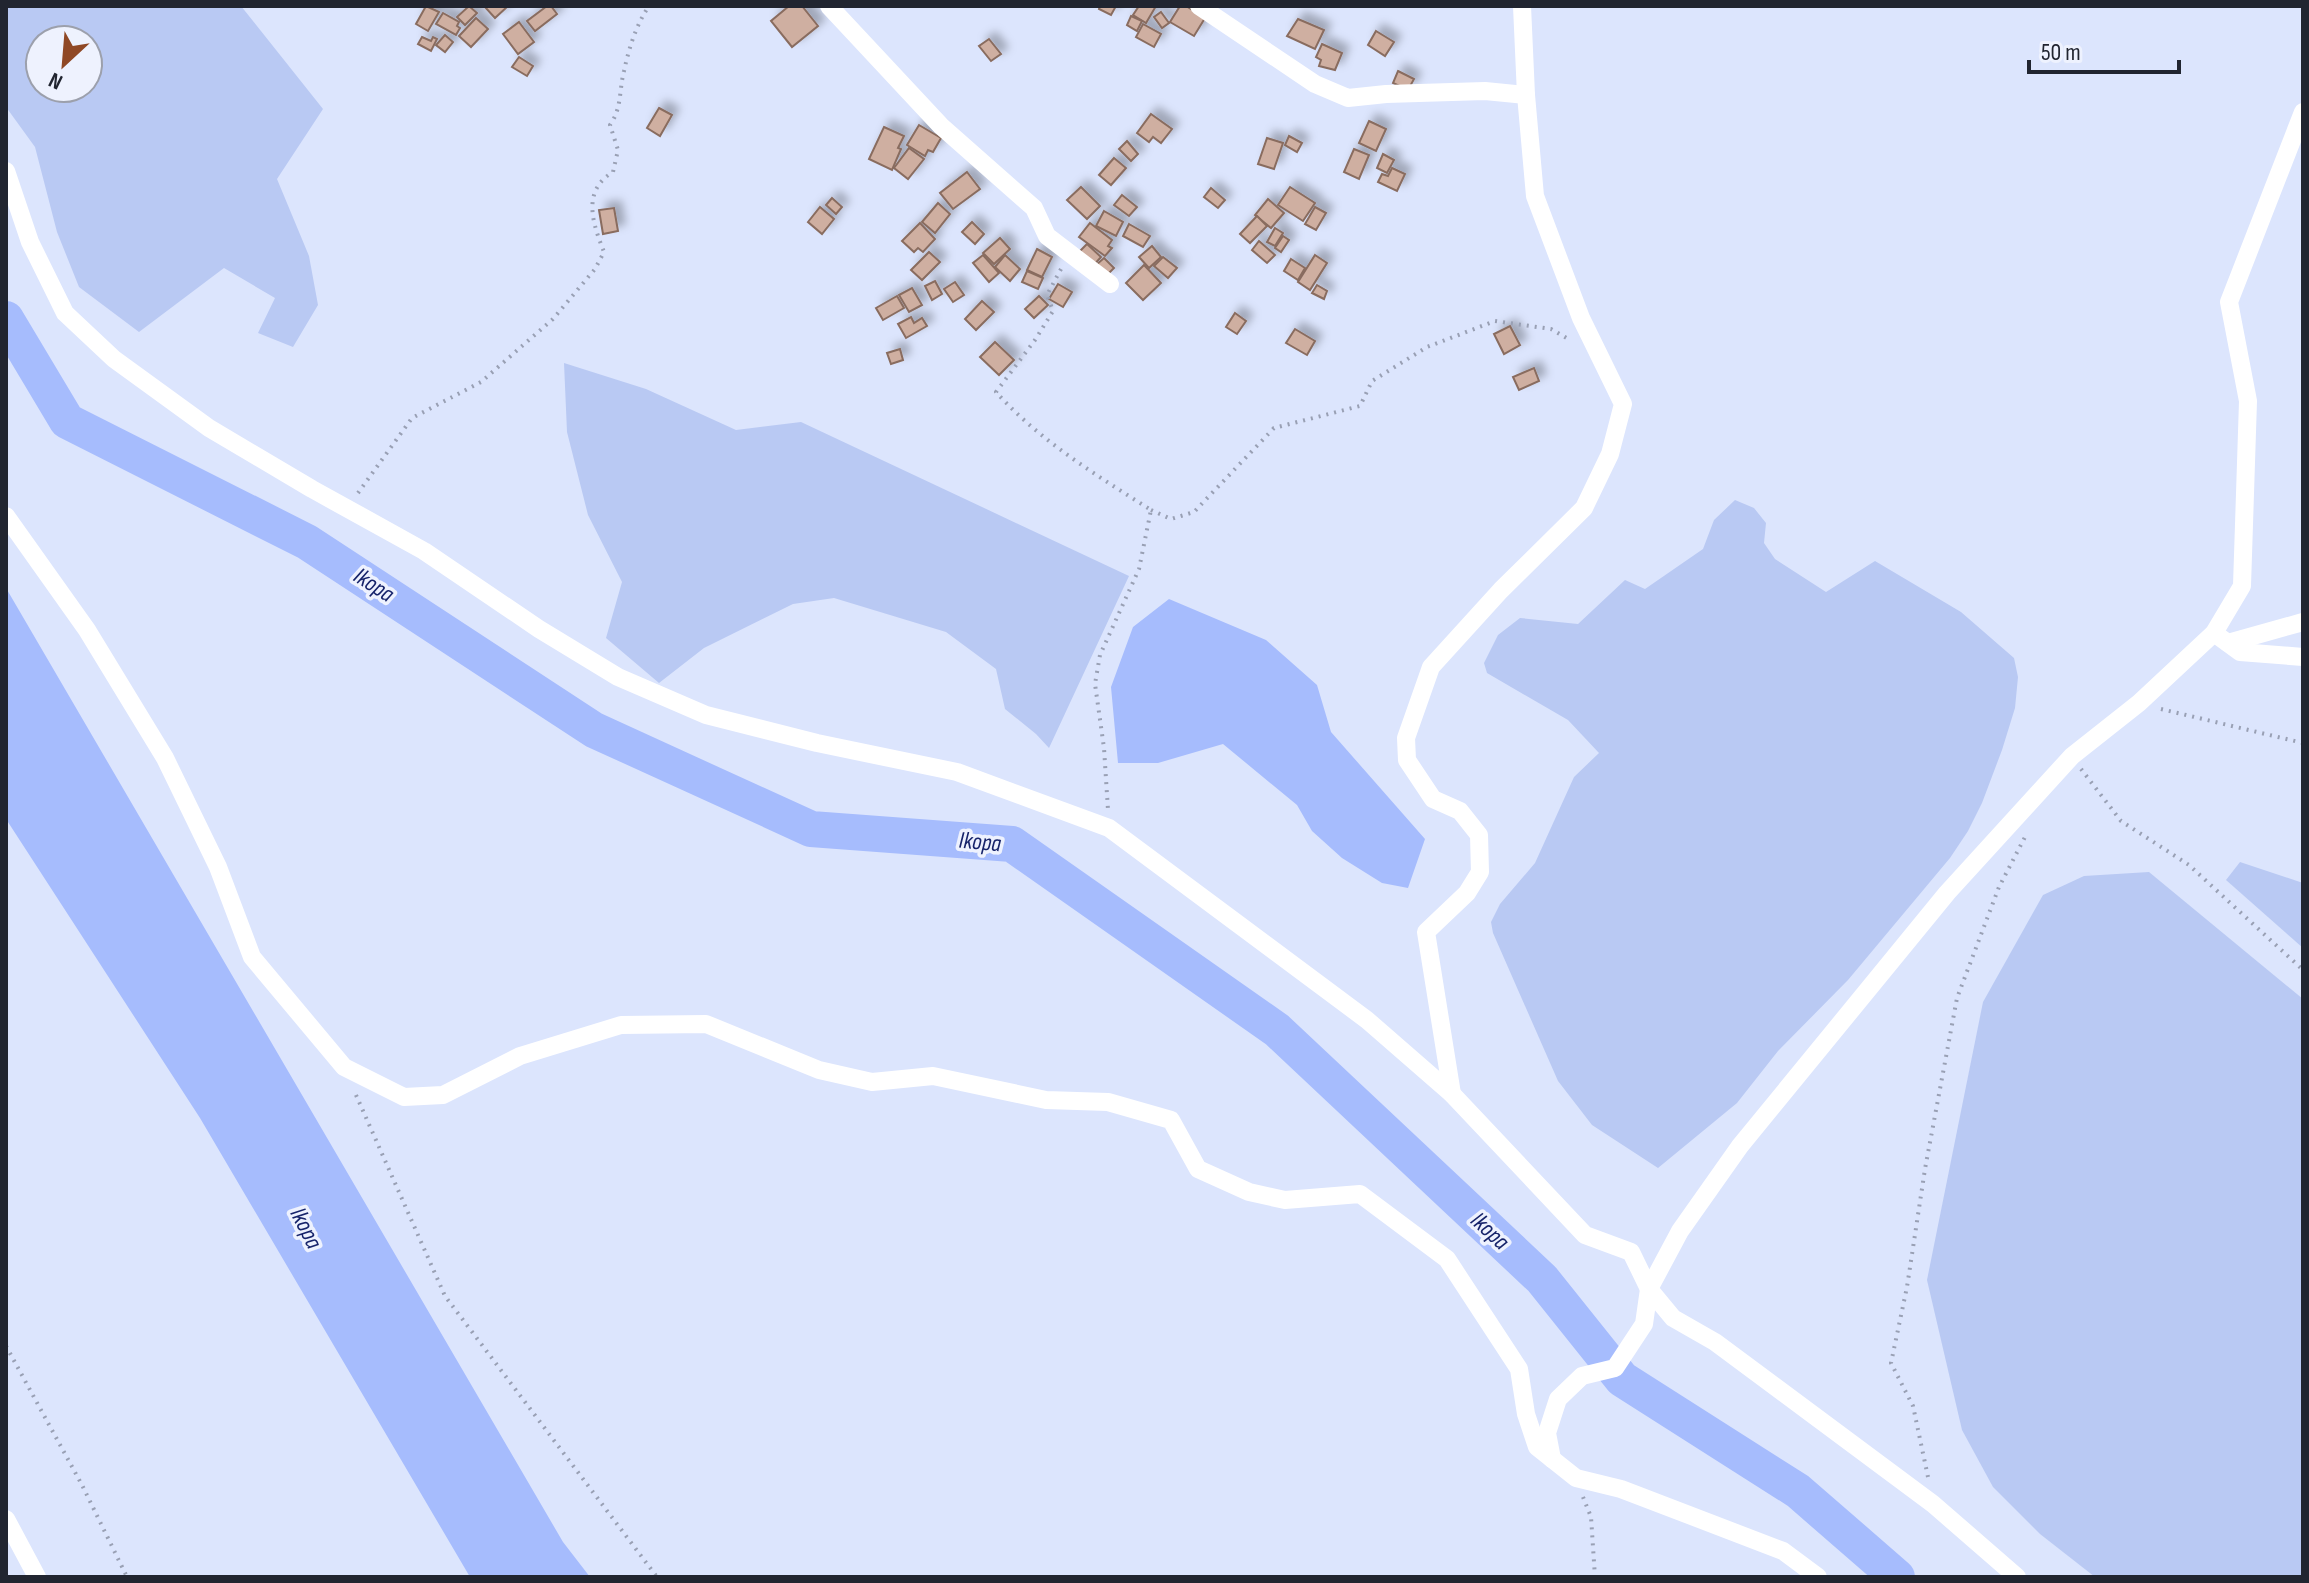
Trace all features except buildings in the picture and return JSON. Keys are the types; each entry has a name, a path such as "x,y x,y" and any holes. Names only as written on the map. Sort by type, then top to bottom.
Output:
{"street":[{"path":"829,6 941,126 1034,208 1047,236 1110,284"},
{"path":"1199,6 1315,84 1348,98 1485,91 1526,95"},
{"path":"1452,1094 1426,932 1474,883 1480,872 1479,835 1460,811 1433,799 1407,760 1406,738 1431,667 1501,590 1584,508 1610,454 1623,404 1581,318 1535,196 1522,6"},
{"path":"2221,638 2242,586 2248,401 2229,302 2303,112"},
{"path":"6,171 30,242 65,313 114,359 209,428 424,551 539,629 618,677 706,715 817,743 957,772 1109,828 1367,1020 1452,1094 1585,1235 1631,1252 1649,1289 1673,1318 1715,1342 1933,1504 2017,1577"},
{"path":"6,516 87,630 165,758 218,867 252,957 344,1067 404,1097 443,1095 520,1056 621,1025 706,1024 819,1070 872,1082 933,1076 1046,1100 1108,1102 1171,1120 1198,1169 1249,1192 1285,1200 1360,1194 1447,1259 1519,1369 1526,1414 1537,1447 1576,1478 1621,1489 1783,1551 1818,1577"},
{"path":"1523,1393 1548,1407 1582,1376 1615,1368 1644,1324 1649,1289 1680,1231 1740,1146 1947,893 2072,756 2221,638 2303,622"},
{"path":"2221,638 2240,652 2303,657"},
{"path":"1552,1459 1547,1433 1558,1399"},
{"path":"6,1519 37,1577"}],"path":[{"path":"349,510 412,418 481,382 553,319 595,269 604,252 594,228 593,192 602,179 613,172 618,150 610,125 618,114 623,72 639,20 649,6"},
{"path":"1071,254 1047,295 1053,311 996,392 1014,413 1069,457 1151,510 1171,519 1194,512 1274,428 1360,406 1372,381 1427,347 1495,321 1551,329 1600,358"},
{"path":"1109,828 1104,748 1095,684 1100,655 1139,569 1151,510"},
{"path":"2139,703 2303,743"},
{"path":"2072,756 2121,821 2189,865 2303,970"},
{"path":"1933,1504 1913,1406 1891,1363 1957,998 1999,887 2029,828"},
{"path":"344,1067 445,1296 657,1577"},
{"path":"6,1346 82,1485 127,1577"},
{"path":"1576,1478 1591,1517 1595,1577"}],"shaded area":[{"path":"6,6 241,6 323,109 277,179 309,256 318,305 293,347 258,333 275,298 224,268 139,332 79,287 57,232 35,147 6,107"},
{"path":"564,363 646,389 736,430 801,422 1129,576 1049,748 1005,709 996,669 946,632 834,598 793,604 704,648 659,683 606,638 622,582 588,515 567,432"},
{"path":"1735,500 1754,508 1766,523 1764,543 1775,559 1826,592 1875,561 1961,612 2014,658 2018,677 2015,708 1982,803 1950,858 1848,980 1778,1051 1737,1103 1658,1168 1592,1125 1558,1081 1493,933 1491,922 1500,904 1535,863 1574,777 1599,753 1568,720 1487,673 1484,663 1498,635 1520,618 1578,624 1625,580 1645,589 1703,549 1714,520"},
{"path":"2240,862 2303,883 2303,948 2226,880"},
{"path":"2149,872 2303,999 2303,1577 2095,1577 2040,1534 1993,1487 1962,1430 1927,1280 1983,1002 2043,895 2084,876"}],"water":[{"path":"6,588 563,1542 590,1577 470,1577 200,1118 6,819"},
{"path":"1169,599 1266,640 1317,685 1331,732 1425,839 1408,888 1382,883 1342,858 1312,831 1297,805 1223,744 1158,763 1118,763 1111,687 1133,627"}],"waterway":[{"name":"Ikopa","path":"6,319 67,421 307,542 594,730 811,829 1012,844 1277,1030 1542,1279 1622,1379 1798,1491 1897,1577"}]}
